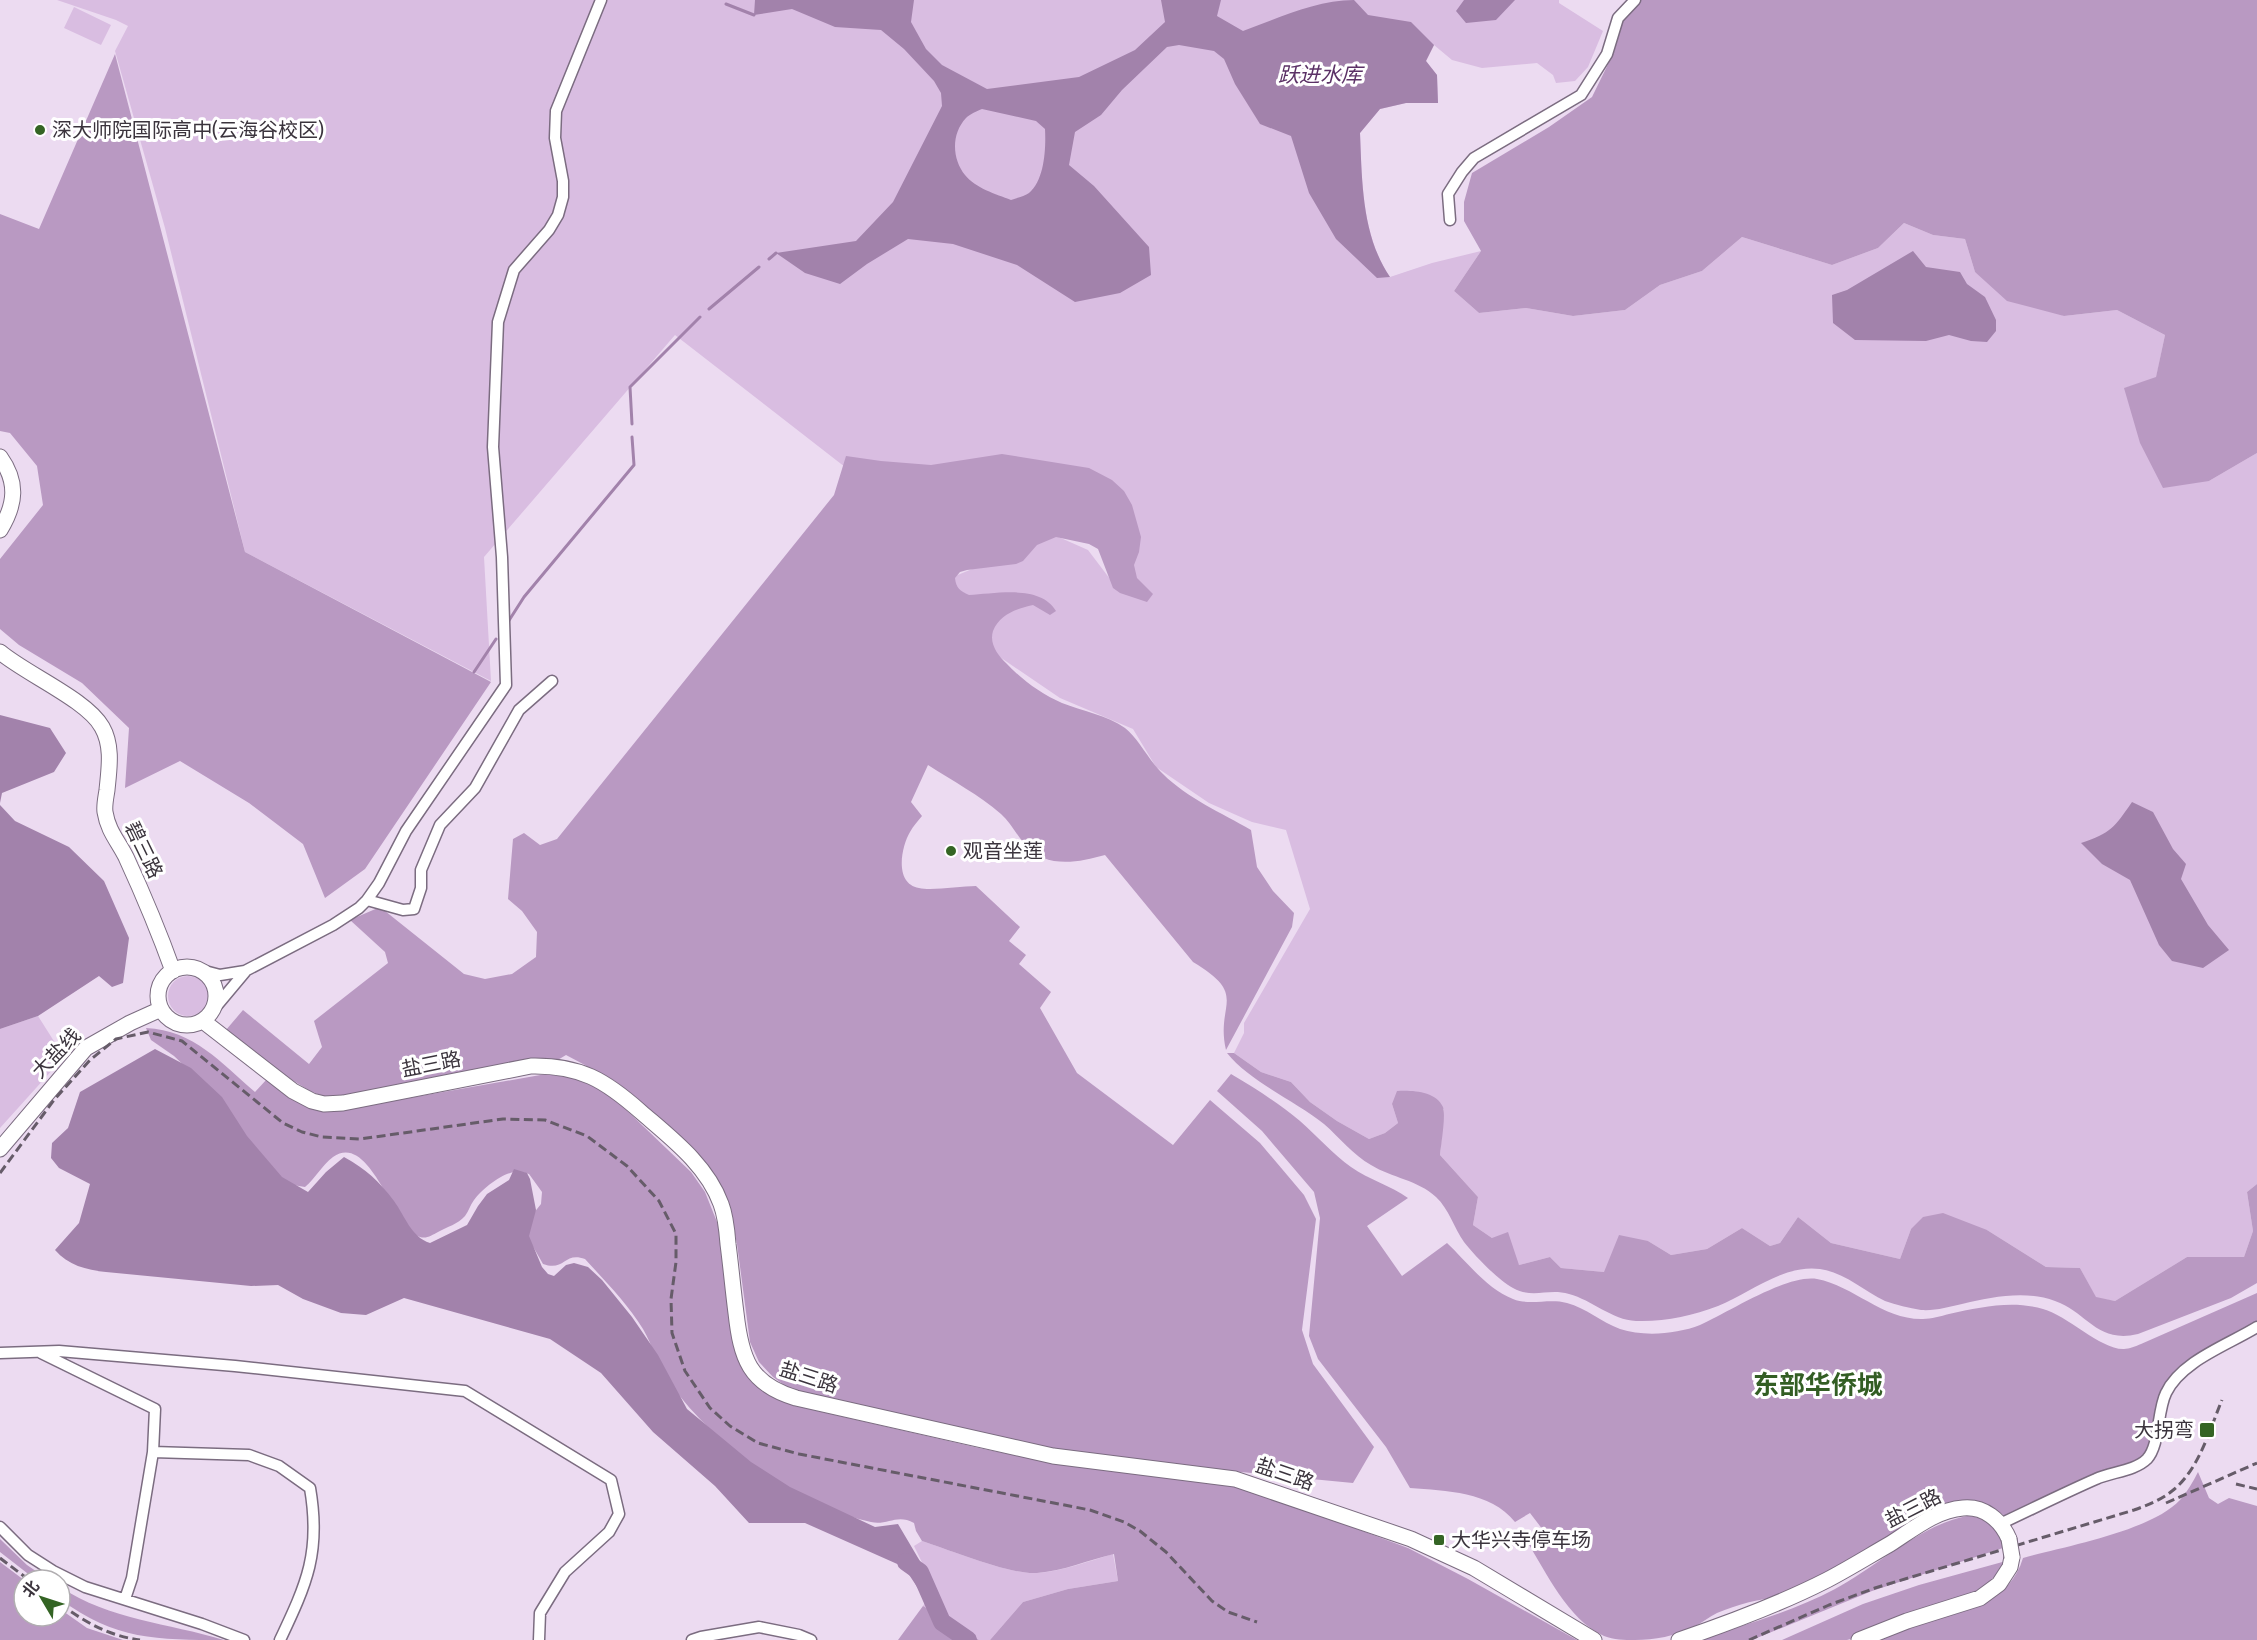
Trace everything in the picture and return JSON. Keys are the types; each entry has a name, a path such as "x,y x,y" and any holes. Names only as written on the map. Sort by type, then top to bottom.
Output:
{"main road":[{"path":"0,457 7,466 13,484 12,506 0,530"},
{"name":"碧三路","path":"0,652 92,713 102,727 108,741 110,759 104,809 109,831 124,854 156,923 173,971"},
{"path":"187,967 201,970 207,974 217,994 209,1015 190,1026 176,1024 161,1010 158,995 162,981 173,971 187,967"},
{"name":"大盐线","path":"0,1149 86,1048 130,1023 161,1010"},
{"name":"盐三路","path":"209,1015 293,1091 312,1101 324,1104 343,1103 531,1066 561,1066 589,1075 620,1093 684,1150 715,1190 725,1219 739,1343 755,1376 772,1390 796,1398 1000,1445 1108,1464 1207,1474 1242,1481 1438,1550 1474,1568 1594,1640"},
{"name":"盐三路","path":"1679,1640 1782,1601 1826,1581 1945,1512 1962,1508 1977,1509 1990,1515 2000,1524 2009,1539 2012,1557 2010,1567 1999,1584 1980,1598 1907,1621 1859,1640"}],"street":[{"path":"201,970 220,975 245,971 348,916 367,900 406,831 506,685 502,557 493,447 498,322 514,270 549,230 558,215 563,197 563,181 555,138 556,111 601,0"},
{"path":"1450,219 1448,194 1462,172 1474,158 1581,95 1607,54 1618,18 1635,0"},
{"path":"367,900 404,909 414,909 421,888 421,870 440,825 475,788 519,710 552,681"},
{"path":"209,1015 245,971"},
{"path":"2000,1524 2098,1478 2135,1466 2146,1459 2153,1448 2166,1392 2172,1384 2185,1370 2211,1351 2257,1327"},
{"path":"0,1353 59,1351 235,1366 465,1391 611,1480 618,1514 609,1532 565,1572 540,1613 539,1640"},
{"path":"39,1352 155,1409 153,1452 132,1578 124,1599"},
{"path":"153,1452 249,1455 279,1466 310,1488 316,1518 312,1558 303,1592 280,1640"},
{"path":"0,1527 28,1554 53,1571 85,1587 202,1624 244,1640"},
{"path":"692,1640 700,1636 759,1627 799,1635 811,1640"}],"shaded area":[{"path":"57,0 1559,0 1559,3 1603,31 1588,67 1575,81 1556,83 1553,75 1537,63 1482,68 1452,60 1434,45 1426,61 1437,75 1438,103 1406,103 1380,109 1360,133 1365,208 1374,244 1390,277 1432,263 1481,251 1454,291 1479,313 1526,308 1573,316 1625,310 1660,285 1702,271 1742,237 1832,265 1878,248 1904,223 1933,235 1965,239 1975,272 2064,316 2117,310 2165,335 2156,378 2125,388 2209,481 2257,453 2257,1184 2247,1192 2253,1231 2244,1257 2187,1257 2115,1301 2096,1298 2080,1268 2046,1267 1987,1230 1911,1229 1900,1259 1831,1243 1798,1217 1780,1243 1770,1246 1742,1228 1707,1249 1671,1255 1648,1241 1604,1272 1561,1268 1550,1257 1519,1265 1492,1238 1473,1225 1478,1197 1440,1155 1444,1109 1392,1104 1398,1123 1385,1133 1369,1139 1310,1102 1291,1082 1261,1072 1234,1053 1244,1033 1244,1023 1310,909 1286,830 1252,822 1209,803 1156,767 1133,729 1060,698 991,651 948,579 1054,535 1088,550 1110,579 1132,538 854,474 675,335 484,557 491,681 245,552 165,228 115,51 128,26"},
{"path":"1639,0 2257,0 2257,453 2209,481 2163,488 2140,443 2124,388 2156,377 2165,335 2117,310 2064,316 2007,301 1975,272 1965,239 1933,235 1904,223 1878,248 1832,265 1742,237 1702,271 1660,285 1625,310 1573,316 1526,308 1479,313 1454,291 1481,251 1464,221 1464,202 1472,173 1549,127 1592,97 1614,52 1626,11"},
{"path":"74,7 111,25 101,45 64,28"},
{"path":"115,54 245,552 491,682 365,869 325,898 303,844 249,803 180,761 125,788 129,728 82,683 19,645 0,629 0,559 43,505 37,466 10,433 0,431 0,214 39,229"},
{"path":"1002,454 1089,468 1112,480 1124,491 1132,505 1141,537 1134,565 1137,578 1153,594 1147,602 1120,593 1113,588 1098,549 1089,544 1056,537 1037,545 1023,561 1016,564 960,572 955,578 957,587 969,595 1029,594 1049,603 1056,611 1050,615 1033,605 1004,616 996,625 992,636 997,653 1032,686 1047,695 1125,728 1172,783 1251,830 1257,867 1273,891 1294,913 1292,927 1226,1050 1224,1021 1227,1001 1226,992 1221,983 1193,962 1105,855 1072,862 1041,857 1024,843 1004,817 993,807 928,765 911,802 922,816 904,847 903,872 911,885 919,888 976,886 1020,927 1009,941 1026,955 1019,964 1051,992 1040,1008 1077,1073 1173,1145 1210,1100 1260,1143 1304,1195 1316,1219 1302,1330 1313,1364 1374,1447 1353,1483 1118,1460 1014,1444 809,1398 788,1388 773,1377 759,1362 750,1342 737,1244 729,1207 717,1179 699,1155 615,1081 566,1055 556,1061 374,1094 328,1098 310,1091 289,1078 226,1030 243,1010 309,1064 322,1047 314,1021 388,963 385,952 350,920 380,907 464,974 485,979 512,974 536,957 537,932 522,911 508,899 513,839 524,833 540,845 557,839 834,495 846,456 931,465"},
{"path":"188,976 196,977 202,982 207,988 207,1004 202,1010 196,1015 188,1016 180,1015 174,1010 169,1004 168,996 169,988 174,982 180,977"},
{"path":"38,1016 64,1057 0,1128 0,1029"},
{"path":"146,1028 163,1030 193,1041 255,1092 267,1079 298,1101 324,1110 335,1111 546,1074 573,1078 595,1087 618,1102 691,1172 705,1192 719,1227 736,1348 796,1406 1043,1461 1242,1486 1408,1548 1577,1640 990,1640 1023,1602 1068,1589 1118,1581 1114,1554 1066,1568 1025,1573 980,1561 922,1541 914,1523 908,1520 871,1522 835,1511 801,1495 748,1462 705,1425 665,1376 637,1319 616,1292 585,1259 578,1257 568,1259 550,1266 543,1264 527,1236 533,1214 541,1204 542,1192 529,1174 517,1172 498,1178 478,1196 459,1221 429,1236 420,1237 410,1230 400,1217 381,1184 359,1157 347,1153 333,1157 305,1187 287,1184 271,1168 212,1092 174,1056 151,1040"},
{"path":"1227,1053 1234,1053 1261,1072 1291,1082 1310,1102 1369,1139 1385,1133 1398,1123 1392,1104 1397,1091 1416,1091 1435,1098 1440,1102 1444,1111 1440,1155 1478,1197 1473,1225 1492,1238 1508,1232 1519,1265 1550,1257 1561,1268 1604,1272 1619,1235 1648,1241 1671,1255 1707,1249 1742,1228 1770,1246 1780,1243 1798,1217 1831,1243 1900,1259 1911,1229 1923,1217 1943,1213 1987,1230 2046,1267 2080,1268 2096,1297 2115,1301 2187,1257 2244,1257 2253,1231 2247,1192 2257,1184 2257,1283 2231,1298 2138,1334 2124,1336 2102,1331 2066,1306 2044,1298 2008,1296 1921,1310 1885,1301 1846,1278 1820,1269 1793,1271 1780,1275 1718,1306 1698,1313 1657,1320 1627,1320 1569,1294 1561,1292 1527,1293 1507,1284 1474,1254 1464,1242 1444,1207 1429,1191 1364,1161 1324,1124 1247,1073"},
{"path":"1231,1074 1292,1114 1351,1167 1408,1198 1367,1226 1402,1276 1447,1243 1486,1282 1504,1295 1526,1302 1567,1303 1620,1329 1639,1333 1671,1332 1691,1328 1774,1288 1805,1279 1817,1279 1831,1283 1882,1309 1908,1318 1923,1319 1996,1306 2031,1306 2052,1312 2105,1344 2124,1349 2141,1344 2257,1293 2257,1329 2203,1359 2167,1393 2150,1450 2134,1464 2012,1516 2005,1516 1994,1509 1964,1503 1784,1597 1758,1600 1733,1607 1686,1630 1665,1637 1642,1640 1612,1638 1591,1628 1579,1618 1559,1594 1526,1540 1543,1530 1530,1513 1515,1522 1505,1512 1480,1498 1467,1494 1410,1488 1386,1447 1318,1359 1309,1336 1320,1218 1314,1192 1262,1131 1217,1091"},
{"path":"2198,1472 2209,1498 2218,1504 2229,1498 2257,1506 2257,1640 1875,1640 1961,1612 1987,1601 2009,1584 2017,1573 2023,1558 2129,1529 2167,1511 2180,1500"},
{"path":"1967,1516 1981,1519 1991,1525 2006,1547 1872,1591 1752,1640 1697,1640 1802,1605 1851,1580 1916,1537 1950,1521"},
{"path":"0,1539 31,1568 21,1568 0,1552"},
{"path":"922,1541 996,1566 1025,1573 1056,1570 1113,1554 1118,1581 1068,1589 1023,1602 990,1640 979,1640 923,1606 934,1587 914,1546"},
{"path":"2006,1561 1996,1575 1971,1594 1910,1613 1853,1638 1847,1640 1782,1640 1863,1604 1919,1585"},
{"path":"0,1562 12,1571 12,1628 72,1628 72,1617 87,1628 123,1640 0,1640"},
{"path":"72,1594 119,1614 224,1640 157,1638 138,1635 99,1623 72,1607"},
{"path":"923,1606 979,1640 898,1640"}],"water":[{"name":"跃进水库","path":"755,0 914,0 911,22 926,49 942,65 987,89 1079,77 1135,50 1165,22 1161,0 1221,0 1217,16 1243,31 1312,6 1354,0 1368,15 1411,22 1434,45 1426,61 1437,75 1438,103 1406,103 1380,109 1360,133 1365,208 1374,244 1390,277 1377,278 1336,239 1309,193 1291,136 1260,124 1235,84 1224,59 1214,51 1179,45 1167,47 1122,90 1101,115 1075,132 1069,165 1094,186 1149,247 1151,275 1120,293 1075,302 1017,265 953,244 908,239 840,284 805,273 776,253 856,241 893,202 942,106 941,93 934,81 904,49 881,30 835,27 792,9 754,15","holes":["982,109 1036,121 1045,129 1045,154 1038,180 1029,193 1011,200 992,193 969,180 958,162 955,146 961,124 968,117"]},
{"path":"1464,0 1515,0 1496,20 1466,23 1456,11"},
{"path":"1913,251 1926,267 1960,272 1967,284 1985,297 1996,320 1996,331 1987,342 1971,341 1949,335 1926,341 1855,340 1833,323 1832,295 1847,290"},
{"path":"0,715 50,728 66,753 54,772 2,793 0,803"},
{"path":"2132,802 2153,812 2173,849 2186,864 2181,879 2208,925 2229,950 2203,968 2172,961 2159,945 2130,880 2102,864 2081,843 2111,828"},
{"path":"0,805 15,821 69,847 104,881 129,938 123,983 112,987 99,976 38,1016 0,1029"},
{"path":"155,1049 191,1068 222,1097 247,1136 282,1177 308,1192 344,1157 377,1181 394,1201 413,1231 430,1243 467,1225 487,1194 509,1180 514,1169 527,1173 536,1210 529,1236 542,1267 548,1274 554,1276 566,1265 574,1263 588,1267 602,1280 632,1317 658,1355 687,1409 751,1462 790,1487 875,1527 898,1524 924,1568 923,1596 904,1567 805,1523 749,1523 715,1486 653,1432 601,1373 550,1339 404,1298 366,1315 341,1313 303,1299 278,1285 251,1286 91,1270 72,1263 60,1255 55,1250 79,1223 90,1184 59,1168 51,1158 52,1143 68,1128 80,1092"}],"waterway":[{"path":"726,4 754,15"},
{"path":"769,259 776,253"},
{"path":"709,309 759,267"},
{"path":"632,424 630,387 700,317"},
{"path":"508,622 524,597 634,465 632,437"},
{"path":"474,672 496,639"},
{"path":"906,1562 920,1572 942,1622 968,1640"}],"railway":[{"path":"0,1173 54,1100 90,1060 116,1039 148,1032 182,1041 283,1123 302,1132 322,1137 360,1139 503,1119 545,1120 587,1136 627,1166 659,1201 676,1234 676,1262 671,1299 672,1333 685,1371 710,1408 730,1426 758,1443 799,1454 1090,1510 1124,1522 1140,1531 1166,1552 1212,1601 1228,1612 1257,1622"},
{"path":"1749,1640 1829,1605 1875,1588 2134,1510 2159,1500 2181,1482 2196,1461 2222,1400"},
{"path":"2166,1503 2257,1463"},
{"path":"2236,1484 2257,1489"},
{"path":"0,1558 13,1568"},
{"path":"72,1612 98,1627 140,1640"}],"place":[{"name":"深大师院国际高中(云海谷校区)","path":"40,130"},
{"name":"观音坐莲","path":"951,851"},
{"name":"大拐弯","path":"2207,1430"},
{"name":"大华兴寺停车场","path":"1439,1540"}],"district":[{"name":"东部华侨城","path":"1818,1385"}]}
